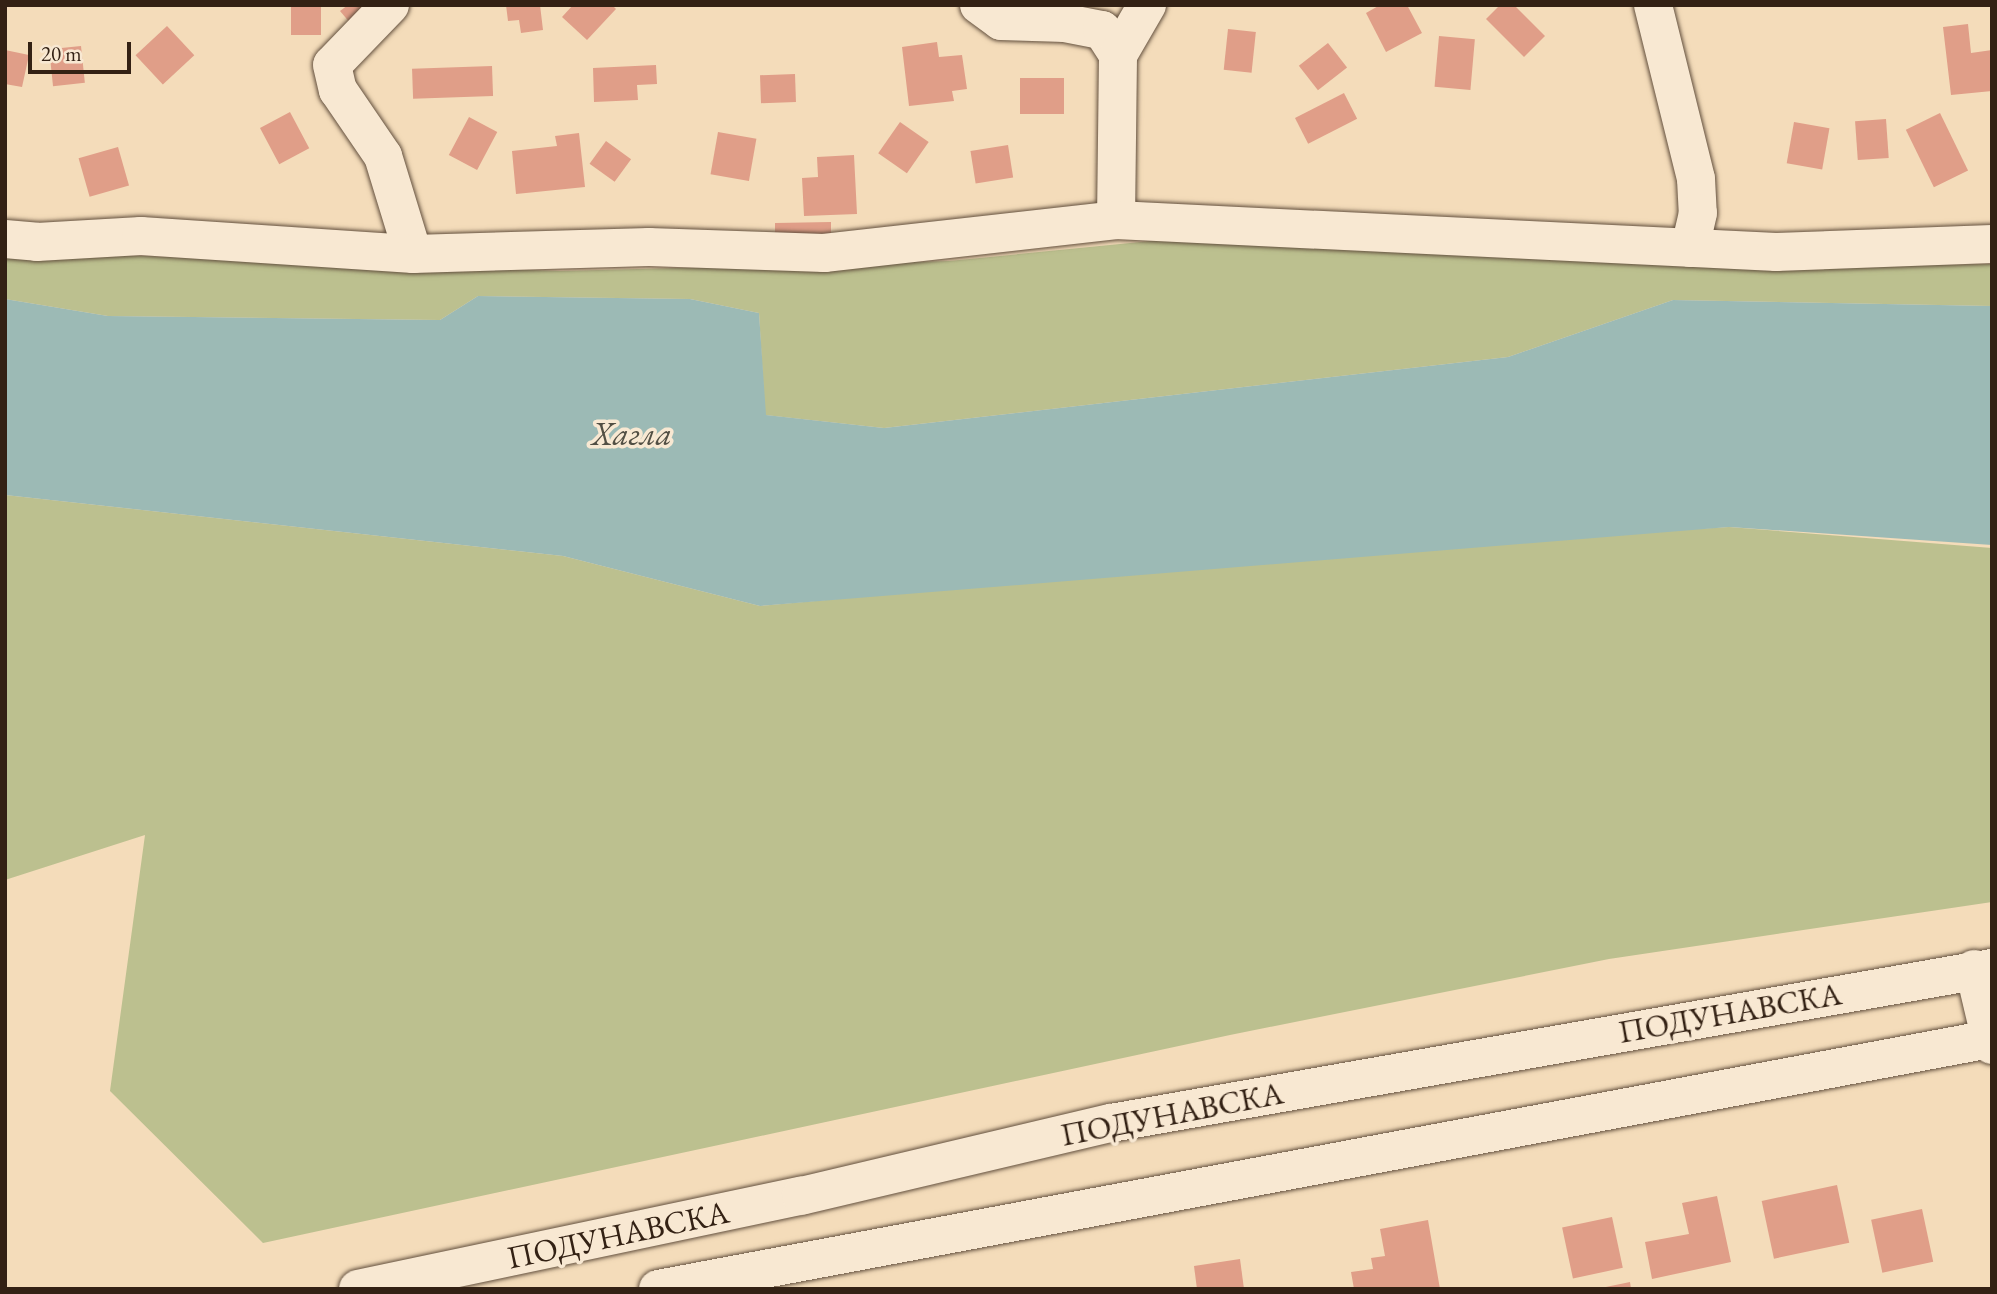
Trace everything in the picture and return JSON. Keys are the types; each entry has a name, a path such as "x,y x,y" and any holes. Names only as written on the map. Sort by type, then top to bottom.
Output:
{"street":[{"path":"390,5 332,65 338,90 383,156 413,254"},
{"path":"979,5 1001,21 1066,23 1102,30 1118,55"},
{"path":"1116,220 1118,55 1147,5"},
{"path":"1653,5 1696,178 1698,213 1690,248"},
{"path":"5,239 37,243 141,236 413,254 649,247 824,253 1116,220 1776,252 1992,244"},
{"path":"658,1289 1991,1042 1983,969"},
{"name":"ПОДУНАВСКА","path":"358,1289 801,1196 1111,1123 1983,969"}],"green space":[{"path":"1191,237 1789,267 1992,264 1992,306 1673,300 1508,357 884,428 765,415 759,313 690,299 478,296 440,320 108,316 5,299 5,251 560,271 949,261"},
{"path":"5,495 563,556 760,606 1459,543 1729,527 1992,548 1992,902 1609,959 1230,1035 263,1243 110,1091 145,835 5,880"}],"water":[{"name":"Хагла","path":"478,296 690,299 759,313 766,415 884,428 1508,357 1673,300 1992,306 1992,545 1729,527 760,606 563,556 5,495 5,299 108,316 440,320"}],"building":[{"path":"291,5 321,5 321,35 291,35"},
{"path":"348,5 373,5 351,24 340,11"},
{"path":"506,5 540,5 543,30 521,33 519,20 508,21"},
{"path":"573,5 612,5 616,9 587,40 562,17"},
{"path":"1380,5 1407,5 1422,33 1386,52 1366,13"},
{"path":"1500,5 1514,5 1545,36 1524,57 1486,19"},
{"path":"1968,24 1971,53 1992,50 1992,91 1951,95 1943,27"},
{"path":"167,26 194,55 163,85 136,55"},
{"path":"1228,29 1256,32 1252,73 1224,70"},
{"path":"1439,36 1475,39 1470,90 1435,87"},
{"path":"937,42 939,57 962,55 967,89 952,91 954,101 909,106 902,47"},
{"path":"1328,43 1347,67 1318,90 1299,66"},
{"path":"81,46 85,83 53,86 49,49"},
{"path":"5,50 29,55 22,87 5,84"},
{"path":"656,65 657,84 637,85 638,100 594,102 593,68"},
{"path":"492,66 493,96 413,99 412,69"},
{"path":"795,74 796,102 761,103 760,75"},
{"path":"1020,78 1064,78 1064,114 1020,114"},
{"path":"1344,93 1357,119 1308,144 1295,118"},
{"path":"290,112 309,148 279,164 260,128"},
{"path":"1940,113 1968,171 1934,187 1906,130"},
{"path":"469,117 497,132 477,170 449,155"},
{"path":"1886,119 1889,158 1858,160 1855,121"},
{"path":"900,122 929,142 907,173 878,153"},
{"path":"1794,122 1829,128 1822,170 1787,163"},
{"path":"718,132 756,139 749,181 711,174"},
{"path":"579,133 585,187 516,194 512,151 557,146 555,136"},
{"path":"606,141 631,159 615,182 590,164"},
{"path":"1008,145 1013,178 976,184 970,151"},
{"path":"118,147 129,185 90,197 79,158"},
{"path":"854,155 857,214 804,216 802,178 818,177 817,157"},
{"path":"831,222 831,249 775,238 775,223"},
{"path":"1837,1185 1849,1243 1774,1259 1762,1201"},
{"path":"1717,1196 1731,1262 1652,1279 1645,1242 1689,1234 1682,1203"},
{"path":"1922,1209 1933,1262 1882,1273 1871,1220"},
{"path":"1612,1217 1623,1268 1573,1278 1562,1228"},
{"path":"1428,1220 1440,1289 1354,1289 1351,1272 1373,1269 1371,1258 1385,1256 1380,1229"},
{"path":"1240,1259 1244,1289 1197,1289 1194,1266"},
{"path":"1630,1282 1631,1289 1601,1289 1601,1288"}]}
